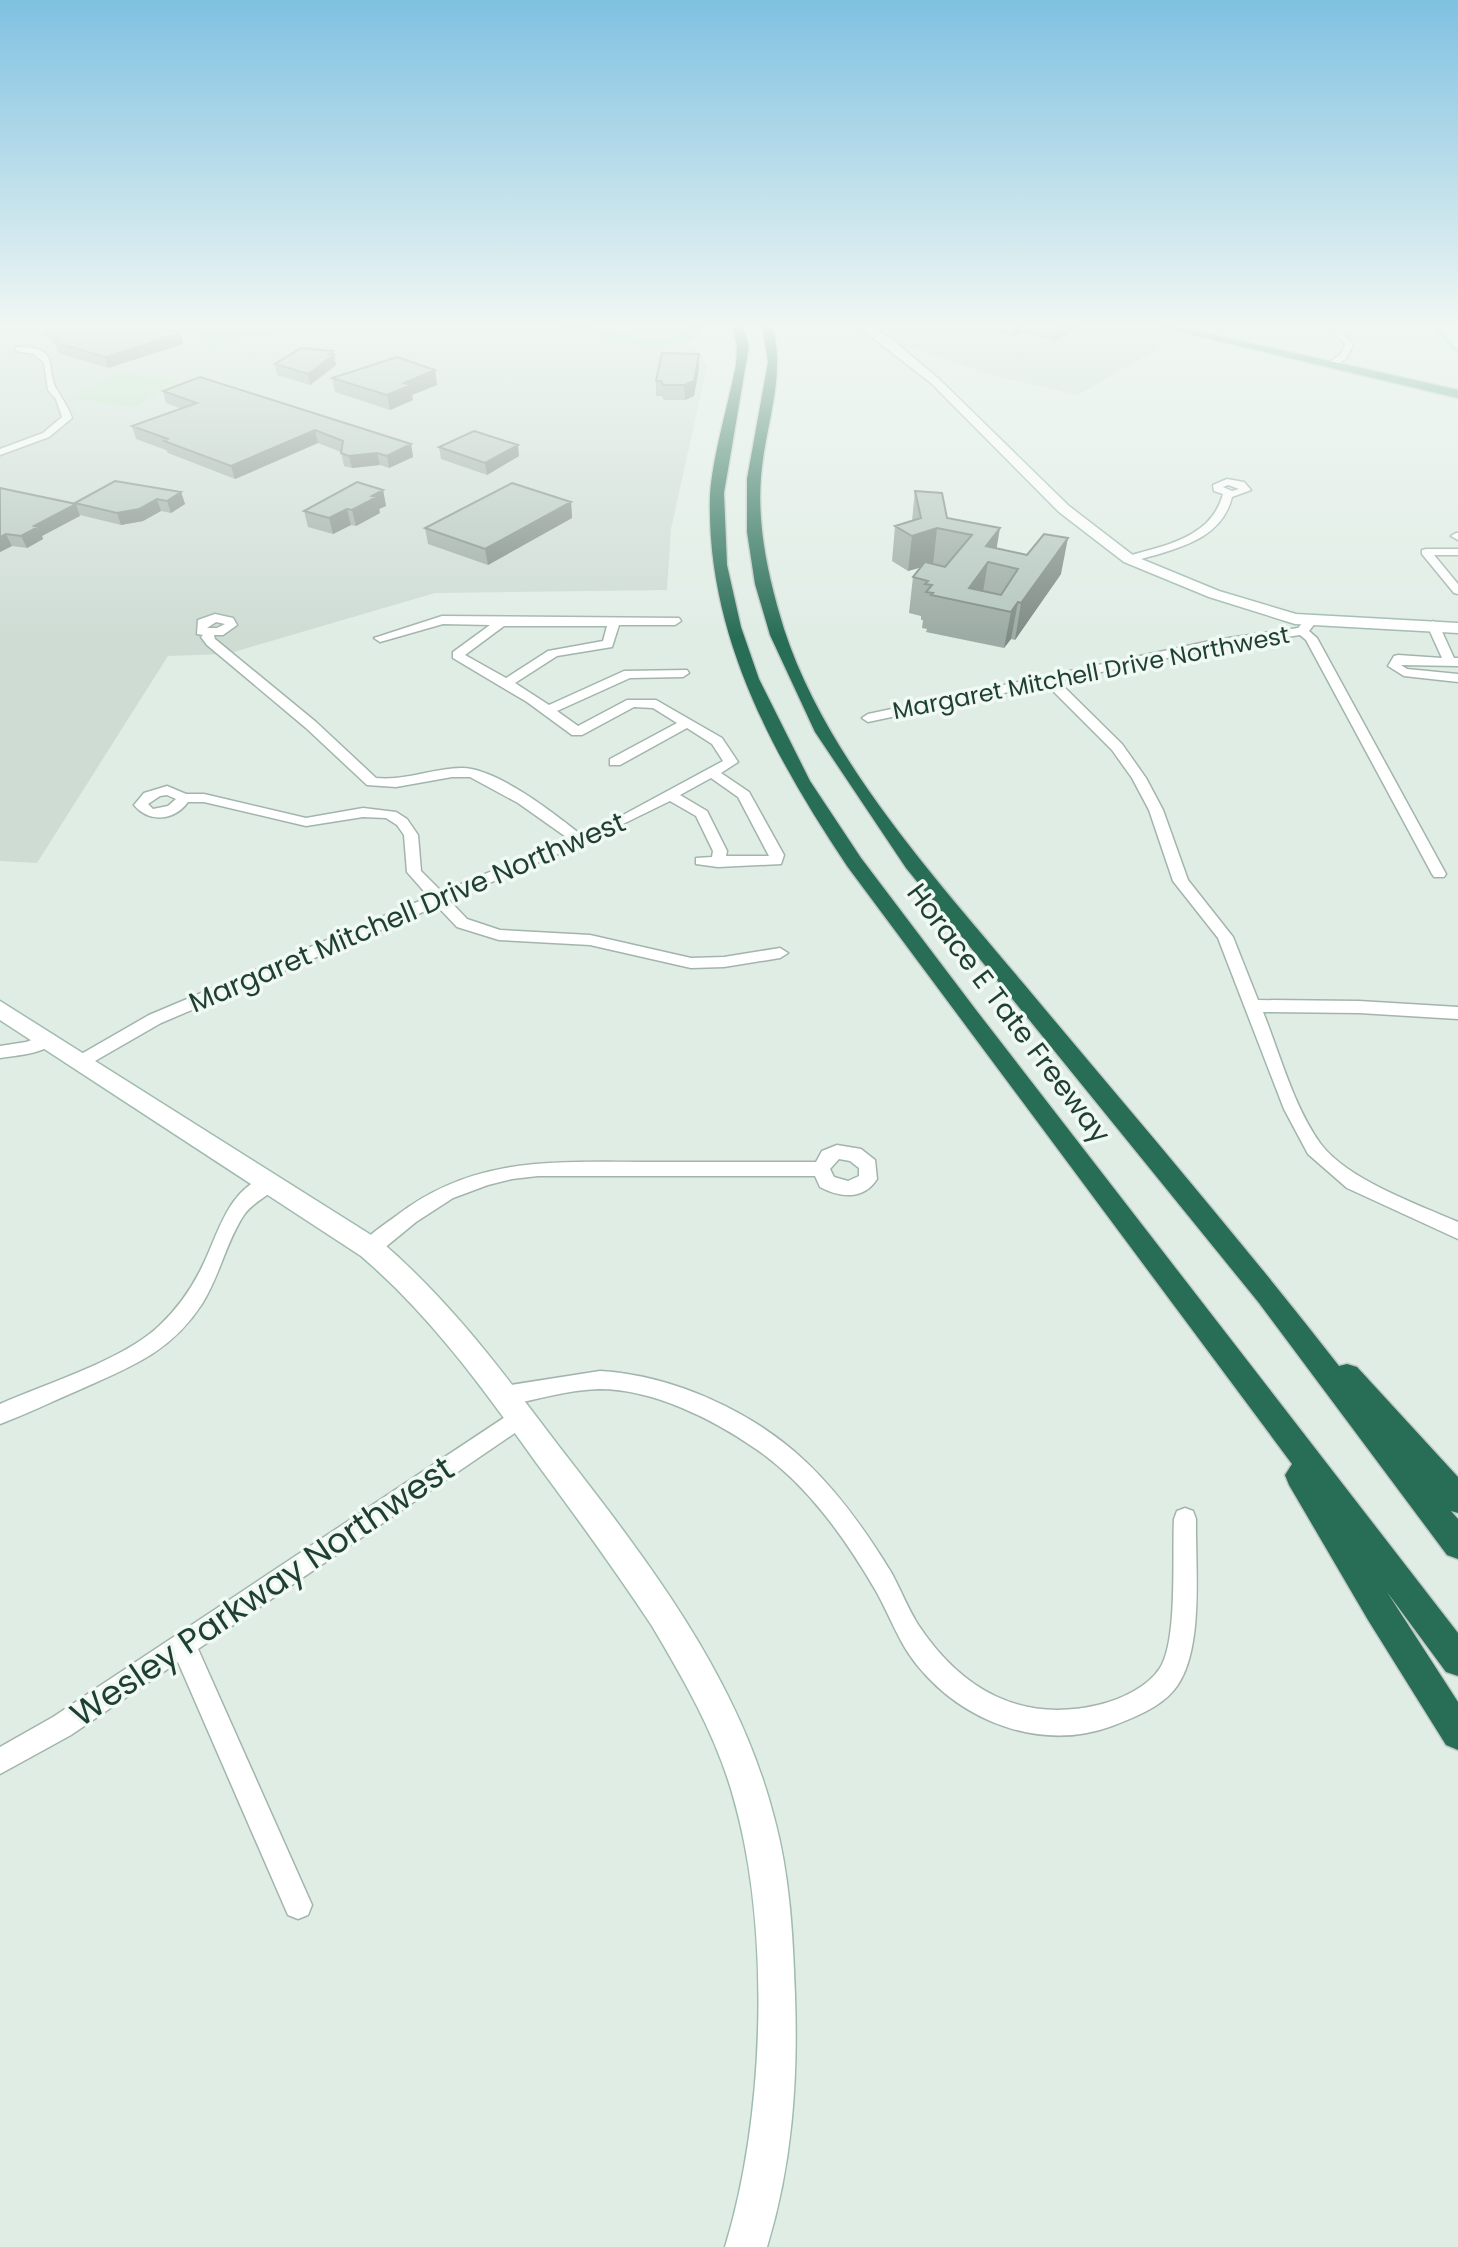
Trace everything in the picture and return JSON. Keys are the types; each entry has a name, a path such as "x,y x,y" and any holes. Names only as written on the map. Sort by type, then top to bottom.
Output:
{"highway":[{"name":"Horace E Tate Freeway","path":"729,429 717,493 717,548 733,627 751,679 801,781 854,862 1257,1399 1458,1660"},
{"name":"Horace E Tate Freeway","path":"762,429 754,479 756,540 774,620 815,715 872,808 913,864 1268,1295 1458,1544"},
{"path":"1268,1295 1364,1394 1458,1499"},
{"path":"1257,1399 1379,1609 1458,1733"}],"main road":[{"path":"983,429 1064,509 1129,559 1214,594 1306,626 1433,625 1458,628"},
{"path":"0,1009 370,1248 431,1302 642,1579 681,1642 727,1728 751,1795 767,1868 774,1935 778,2069 764,2181 746,2247"}],"street":[{"path":"0,452 46,435 54,429"},
{"path":"1129,559 1194,538 1212,528 1224,514 1228,493"},
{"path":"1458,552 1426,552 1458,591"},
{"path":"380,638 442,620 675,621"},
{"path":"498,622 457,655 577,732 632,703 656,704 688,722"},
{"path":"506,684 542,656 556,650 608,644 613,625 610,622"},
{"path":"1433,625 1453,661"},
{"path":"1306,626 1439,874"},
{"name":"Margaret Mitchell Drive Northwest","path":"868,718 1306,626"},
{"path":"210,633 207,637 211,642 311,725 372,782 400,783 474,773 566,828 579,840"},
{"path":"1453,661 1398,659 1394,666 1404,672 1458,678"},
{"path":"547,711 628,674 683,673"},
{"path":"1049,680 1117,747 1139,778 1156,810 1181,881 1225,937 1293,1109 1314,1149 1354,1183 1458,1231"},
{"path":"615,762 688,722"},
{"name":"Margaret Mitchell Drive Northwest","path":"82,1061 155,1019 579,840 672,796 731,762 717,741 688,722"},
{"path":"701,861 767,863 776,861 777,855 744,795 713,773"},
{"path":"672,796 702,814 720,851 721,861"},
{"path":"183,798 204,798 306,822 319,822 353,812 371,811 391,816 406,826 413,839 410,863 414,872 462,923 499,935 590,940 691,963 724,962 780,953"},
{"path":"1253,1006 1373,1007 1458,1013"},
{"path":"0,1052 28,1048 49,1040"},
{"path":"370,1248 436,1196 469,1181 505,1172 538,1169 821,1169"},
{"path":"0,1414 157,1343 172,1329 205,1281 240,1204 270,1182"},
{"path":"512,1406 597,1380 623,1381 657,1389 762,1440 807,1479 858,1544 910,1634 955,1688 1001,1715 1034,1721 1087,1722 1118,1712 1168,1680 1180,1636 1185,1519"},
{"name":"Wesley Parkway Northwest","path":"0,1761 62,1726 183,1644 512,1406"},
{"path":"183,1644 298,1905"}],"shaded area":[{"path":"0,429 693,429 671,529 667,590 435,593 227,654 168,656 37,863 0,861"}],"building":[{"path":"140,429 363,429 411,444 387,456 377,453 349,456 341,453 343,441 315,430 231,466 164,441 168,439"},
{"path":"474,431 518,445 485,463 439,447"},
{"path":"115,481 181,492 167,501 157,499 139,509 117,513 75,503"},
{"path":"357,482 383,490 372,496 377,497 352,510 347,509 329,518 304,511"},
{"path":"512,483 571,502 485,549 425,528"},
{"path":"0,488 76,504 21,536 6,534 0,537"},
{"path":"915,491 942,493 947,518 1000,528 986,546 1027,555 1044,534 1068,538 1021,603 1018,602 1011,612 926,592 932,585 913,577 925,562 945,567 972,535 937,528 912,536 895,526 921,518","holes":["988,562 1018,569 1001,595 969,588"]}]}
